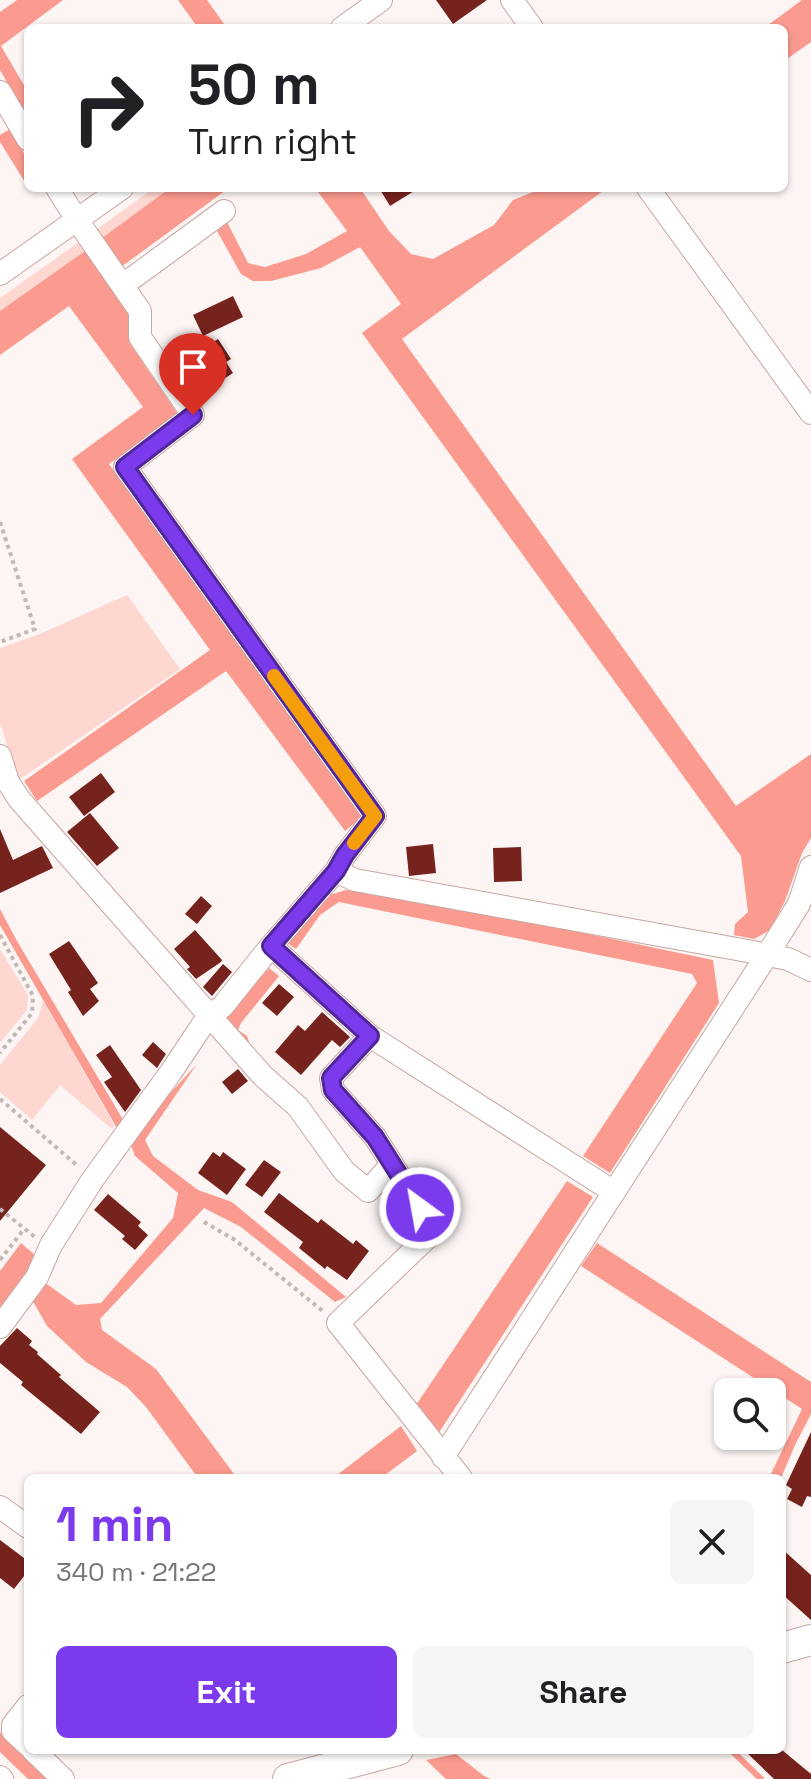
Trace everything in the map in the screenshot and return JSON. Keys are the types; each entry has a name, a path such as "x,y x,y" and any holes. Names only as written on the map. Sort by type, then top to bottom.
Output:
{"main road":[{"path":"786,1647 811,1640"},
{"path":"288,1779 383,1754"}],"street":[{"path":"348,24 381,0"},
{"path":"512,0 529,24"},
{"path":"0,92 24,132"},
{"path":"0,1327 37,1277 51,1245 93,1179 209,1015 222,1007 336,871 375,816 125,467 193,415 140,337 140,311 60,192"},
{"path":"0,274 116,192"},
{"path":"651,192 811,413"},
{"path":"123,285 224,211"},
{"path":"0,756 8,782 19,799 263,1076 298,1107 344,1171 368,1191 392,1164"},
{"path":"443,1457 799,904 811,867"},
{"path":"336,871 355,880 788,959 811,970"},
{"path":"271,946 370,1036 614,1192"},
{"path":"370,1036 331,1078 333,1090 375,1137 434,1231 338,1323 458,1474"},
{"path":"0,1507 24,1524"},
{"path":"24,1711 13,1725 13,1731 24,1741"},
{"path":"37,1754 63,1779"}],"path":[{"path":"0,522 35,629 0,642"},
{"path":"0,935 33,996 32,1013 0,1053"},
{"path":"0,1099 93,1179"},
{"path":"0,1209 41,1242 51,1245"},
{"path":"204,1222 235,1240 338,1323"},
{"path":"0,1260 24,1229"}],"shaded area":[{"path":"17,0 63,0 31,24 24,24 24,29 1,46 24,85 24,112 0,70 0,12"},
{"path":"178,0 207,0 224,24 195,24"},
{"path":"802,0 811,0 811,42 788,58 788,24 769,24"},
{"path":"10,129 24,153 24,181 0,142 0,135"},
{"path":"148,192 165,192 102,238 97,229"},
{"path":"165,192 224,192 121,267 102,238"},
{"path":"318,192 363,192 389,231 411,254 433,259 494,225 513,200 533,192 602,192 402,339 736,806 811,754 811,838 770,930 754,939 734,935 735,924 748,912 741,856 362,333 401,304 360,247 321,268 271,281 253,281 241,274 217,231 226,220 248,263 265,267 306,254 347,231"},
{"path":"79,242 85,251 0,311 0,298"},
{"path":"85,251 130,315 129,342 179,416 109,464 363,816 345,831 226,671 37,801 24,781 210,650 72,459 143,407 69,306 0,355 0,311"},
{"path":"127,595 180,669 19,780 0,723 0,648 40,634"},
{"path":"346,890 526,921 713,960 719,1003 610,1173 583,1156 697,983 692,974 339,902 320,915 296,949 287,943 329,895"},
{"path":"0,909 125,1123 118,1130 0,925"},
{"path":"0,949 28,995 27,1010 0,1043"},
{"path":"269,968 279,976 238,1030 247,1036 251,1048 227,1028 227,1017"},
{"path":"43,1000 114,1125 112,1129 60,1085 32,1120 0,1092 0,1065 38,1018"},
{"path":"197,1064 145,1140 153,1156 198,1190 232,1202 346,1297 335,1302 241,1227 204,1208 100,1319 102,1330 156,1369 234,1474 195,1474 146,1407 127,1387 86,1362 47,1326 31,1298 44,1282 76,1305 101,1303 173,1218 178,1193 135,1156 131,1145 137,1129"},
{"path":"567,1181 593,1197 438,1434 414,1408"},
{"path":"21,1243 35,1255 0,1310 0,1271"},
{"path":"597,1243 811,1382 811,1414 783,1474 771,1474 782,1450 786,1450 786,1442 802,1409 786,1399 786,1378 754,1378 581,1266"},
{"path":"401,1426 417,1451 386,1474 338,1474"},
{"path":"0,1732 49,1779 28,1779 0,1752"},
{"path":"456,1754 491,1779 446,1779 426,1760"}],"building":[{"path":"436,0 487,0 453,24"},
{"path":"381,192 413,192 390,206"},
{"path":"233,296 243,317 203,336 193,315"},
{"path":"218,339 231,359 226,362 233,373 202,393 183,362"},
{"path":"101,773 115,792 84,816 69,797"},
{"path":"90,813 119,848 97,866 67,832"},
{"path":"0,829 13,860 42,846 53,868 0,893"},
{"path":"433,844 436,873 409,876 406,847"},
{"path":"521,847 522,881 494,882 493,848"},
{"path":"201,896 212,906 197,924 185,914"},
{"path":"195,930 222,960 196,979 174,949"},
{"path":"69,941 98,983 90,989 99,1001 83,1016 49,954"},
{"path":"223,964 232,972 212,996 203,987"},
{"path":"279,984 294,997 277,1016 262,1003"},
{"path":"322,1012 350,1037 340,1047 332,1040 301,1075 275,1052 298,1025 305,1031"},
{"path":"153,1042 166,1054 157,1068 142,1055"},
{"path":"110,1045 141,1090 125,1112 104,1082 112,1077 96,1055"},
{"path":"238,1069 248,1081 232,1094 222,1082"},
{"path":"0,1127 46,1165 0,1221"},
{"path":"213,1152 220,1157 223,1152 246,1169 227,1195 198,1173"},
{"path":"264,1160 281,1172 262,1197 245,1185"},
{"path":"279,1193 318,1223 321,1219 353,1244 356,1240 369,1251 347,1280 327,1266 325,1269 299,1248 303,1242 264,1212"},
{"path":"108,1194 141,1222 138,1226 148,1235 135,1250 122,1239 125,1236 94,1210"},
{"path":"17,1328 32,1341 29,1345 61,1375 59,1377 100,1412 81,1434 21,1385 23,1382 0,1363 0,1346"},
{"path":"811,1432 811,1497 807,1496 802,1507 787,1499 792,1489 786,1485"},
{"path":"0,1540 24,1558 24,1576 14,1589 0,1578"},
{"path":"786,1553 811,1575 811,1620 786,1598"},
{"path":"786,1753 811,1774 811,1779 774,1779 748,1754"}],"waterway":[{"path":"735,1754 761,1779"}],"slow traffic":[{"path":"274,676 375,816 354,843"}],"route":[{"path":"193,415 125,467 375,816 336,871 271,946 370,1036 331,1078 333,1090 375,1137 420,1208"}]}
